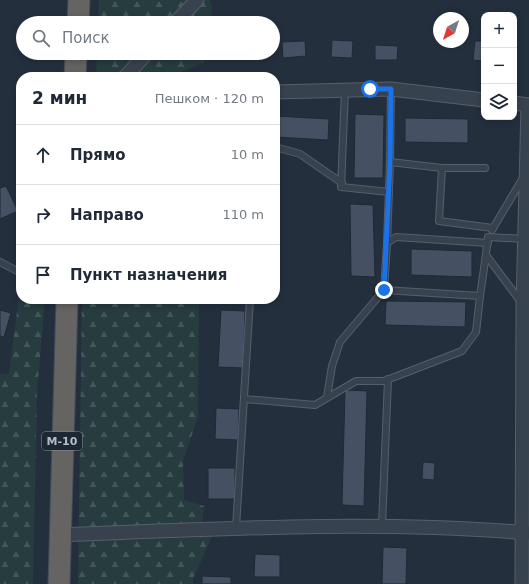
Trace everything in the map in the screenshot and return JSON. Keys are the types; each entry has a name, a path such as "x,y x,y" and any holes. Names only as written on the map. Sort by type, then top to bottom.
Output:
{"highway":[{"path":"78,16 79,0"},
{"path":"75,72 76,60"},
{"name":"М-10","path":"59,584 59,535 67,304"}],"street":[{"path":"182,16 197,0"},
{"path":"130,72 141,60"},
{"path":"280,92 391,89 481,100"},
{"path":"517,103 528,105 523,306 526,533 522,584"},
{"path":"59,535 236,528 382,526 526,533"}],"lane":[{"path":"344,89 341,188 389,192"},
{"path":"327,397 332,366 340,342 384,290 389,192 391,89"},
{"path":"280,148 300,154 342,183"},
{"path":"390,162 442,168 486,168"},
{"path":"442,168 438,221 493,228"},
{"path":"244,399 315,404 356,381 388,379 462,351 476,332 488,240 493,228 526,173"},
{"path":"387,243 396,237 488,240 525,239"},
{"path":"486,255 523,306"},
{"path":"0,262 16,270"},
{"path":"384,290 480,296"},
{"path":"236,528 250,304"},
{"path":"382,526 388,379"}],"green space":[{"path":"99,0 210,0 212,9 211,16 98,16"},
{"path":"97,60 204,60 204,62 182,72 96,72"},
{"path":"18,304 45,304 37,392 33,584 0,584 0,374 9,374"},
{"path":"82,304 199,304 198,417 183,461 184,500 204,506 202,523 177,524 213,534 193,579 193,584 78,584"}],"building":[{"path":"332,40 353,41 352,58 331,57"},
{"path":"305,41 306,56 283,58 282,42"},
{"path":"475,41 481,41 481,61 473,60"},
{"path":"375,45 398,46 397,60 375,60"},
{"path":"355,114 384,115 383,178 354,178"},
{"path":"280,116 329,119 328,140 280,137"},
{"path":"405,118 468,119 468,143 405,142"},
{"path":"6,186 16,207 16,212 0,219 0,188"},
{"path":"350,204 373,205 375,277 351,276"},
{"path":"411,249 472,251 472,277 411,275"},
{"path":"386,301 466,302 465,327 385,325"},
{"path":"0,310 11,313 4,337 0,336"},
{"path":"221,310 245,311 243,368 218,367"},
{"path":"345,390 367,391 364,506 342,505"},
{"path":"216,408 239,409 238,440 215,439"},
{"path":"423,462 435,463 434,480 422,479"},
{"path":"208,468 235,468 235,499 208,499"},
{"path":"383,547 407,548 406,584 382,584"},
{"path":"255,554 280,555 280,577 254,577"},
{"path":"202,576 231,577 231,584 202,584"}],"route":[{"path":"370,89 391,89 390,162 384,290"}]}
